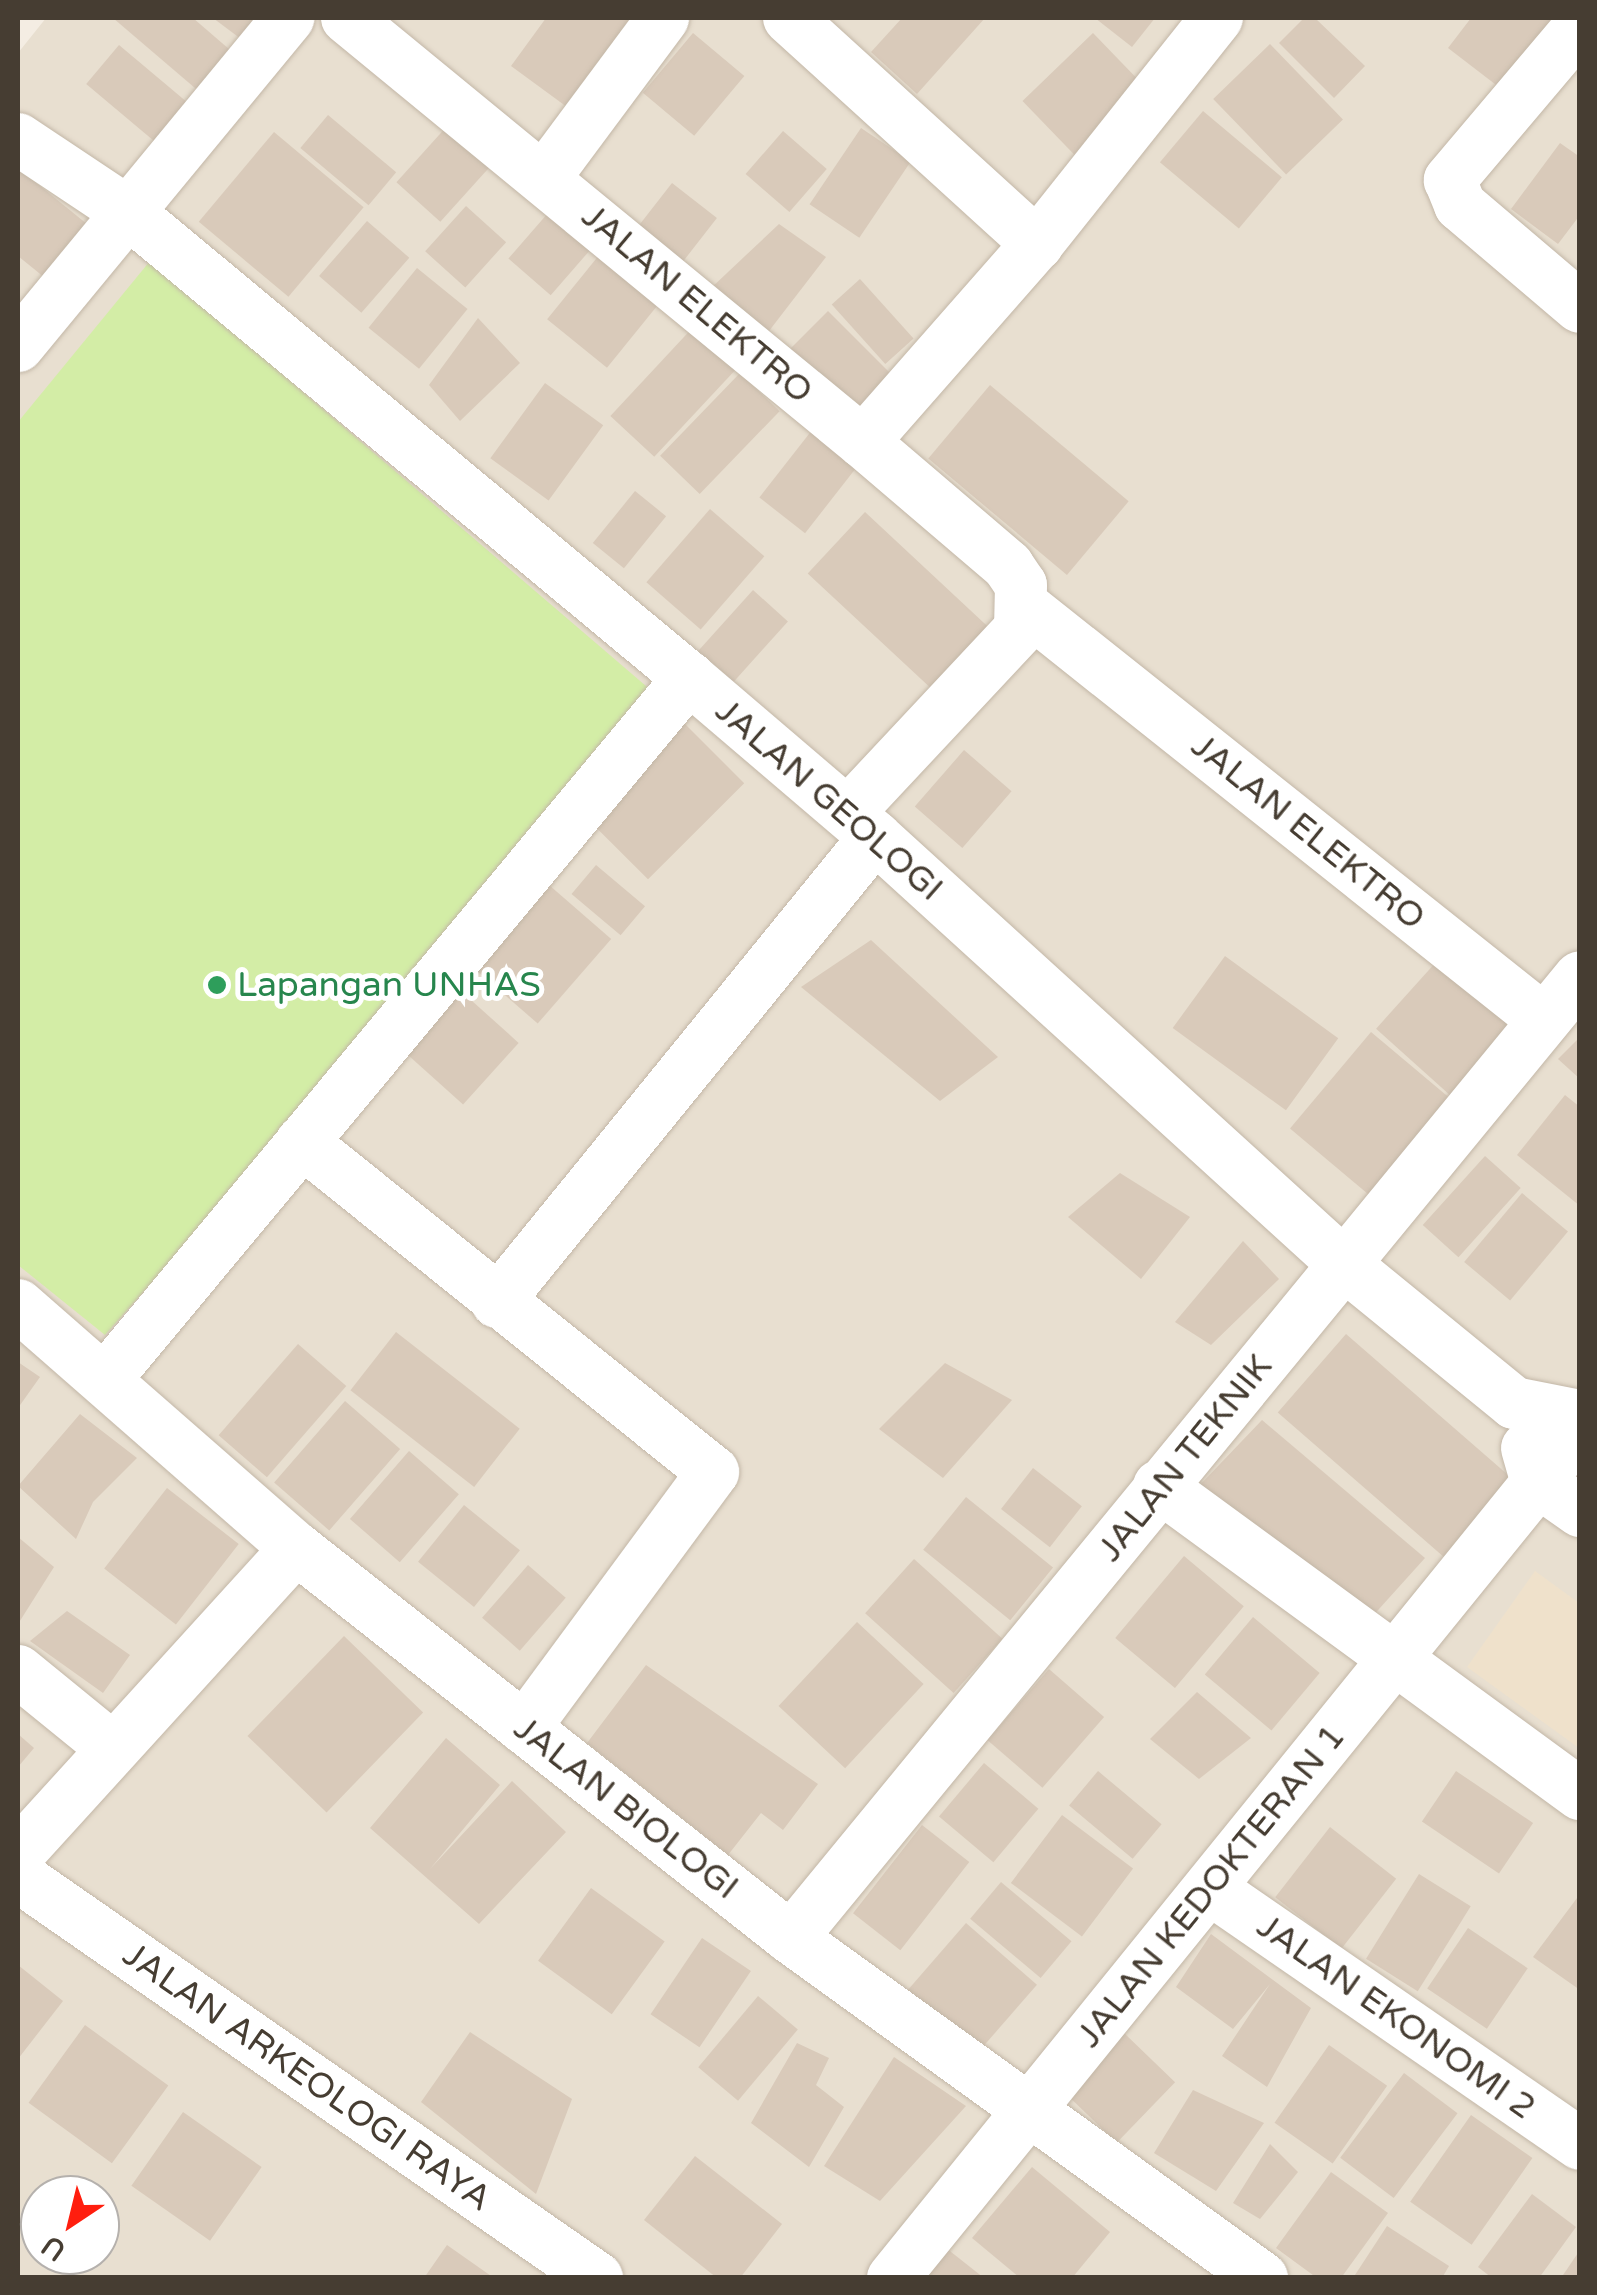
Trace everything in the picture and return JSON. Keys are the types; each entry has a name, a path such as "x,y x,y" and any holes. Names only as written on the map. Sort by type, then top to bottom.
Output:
{"street":[{"path":"18,346 288,18"},
{"name":"JALAN ELEKTRO","path":"346,18 546,178 1008,566 1021,585 1025,607 1544,1020"},
{"path":"546,178 662,18"},
{"path":"789,18 1037,244"},
{"path":"863,442 1037,244 1218,18"},
{"path":"1580,26 1450,180 1460,204 1580,307"},
{"name":"JALAN GEOLOGI","path":"18,139 129,213 690,678 862,825 1345,1264 1514,1403 1580,1416"},
{"path":"497,1302 862,825 1020,629 1025,607"},
{"path":"107,1377 690,678"},
{"name":"JALAN TEKNIK","path":"790,1938 959,1740 1159,1486 1580,977"},
{"path":"302,1142 713,1472 524,1728"},
{"name":"JALAN BIOLOGI","path":"18,1305 107,1377 296,1548 790,1938 1262,2278"},
{"path":"1514,1403 1536,1480 1580,1511"},
{"name":"JALAN KEDOKTERAN 1","path":"893,2278 1212,1890 1391,1659 1580,1430"},
{"path":"1159,1486 1580,1794"},
{"path":"18,1854 110,1746 296,1548"},
{"path":"18,1671 110,1746"},
{"name":"JALAN ARKEOLOGI RAYA","path":"18,1876 597,2278"},
{"name":"JALAN EKONOMI 2","path":"1212,1890 1580,2144"}],"shaded area":[{"path":"46,18 1579,18 1579,2277 18,2278 18,53"},
{"path":"1535,1571 1579,1603 1579,1748 1467,1667"}],"green space":[{"name":"Lapangan UNHAS","path":"150,261 667,704 105,1335 18,1265 18,422"}],"building":[{"path":"113,18 193,18 244,62 209,100"},
{"path":"213,18 263,18 245,42"},
{"path":"546,18 632,18 582,118 511,66"},
{"path":"902,18 985,18 917,94 871,52"},
{"path":"1095,18 1155,18 1132,47"},
{"path":"1304,18 1315,18 1365,66 1334,98 1279,43"},
{"path":"1471,18 1561,18 1504,91 1448,48"},
{"path":"693,33 744,76 694,136 643,93"},
{"path":"1093,33 1151,93 1080,161 1023,101"},
{"path":"1270,44 1343,120 1286,174 1213,99"},
{"path":"119,45 196,110 164,149 86,84"},
{"path":"1203,111 1282,177 1239,229 1160,162"},
{"path":"458,114 502,153 440,222 396,182"},
{"path":"328,115 396,172 369,205 300,148"},
{"path":"861,128 911,162 859,238 810,204"},
{"path":"783,131 827,169 789,212 746,174"},
{"path":"274,132 364,207 288,297 199,222"},
{"path":"1560,143 1580,157 1580,215 1558,244 1511,209"},
{"path":"18,168 98,233 55,286 18,256"},
{"path":"672,183 717,218 682,262 638,227"},
{"path":"555,205 597,242 551,295 508,259"},
{"path":"466,206 506,242 465,287 425,251"},
{"path":"367,221 409,258 361,313 319,276"},
{"path":"779,224 826,257 769,331 710,289"},
{"path":"600,254 660,302 607,368 547,319"},
{"path":"417,268 468,309 419,369 369,328"},
{"path":"860,279 914,338 885,364 832,304"},
{"path":"828,311 894,377 851,419 786,353"},
{"path":"478,318 520,363 460,421 429,385"},
{"path":"697,323 741,364 654,457 610,416"},
{"path":"740,373 780,411 700,494 660,456"},
{"path":"545,383 603,425 549,501 490,458"},
{"path":"990,385 1129,501 1067,575 928,459"},
{"path":"816,425 862,461 805,533 759,497"},
{"path":"635,491 666,516 624,568 593,543"},
{"path":"710,509 764,556 701,629 646,582"},
{"path":"865,512 989,628 932,689 808,573"},
{"path":"753,590 788,621 733,682 698,651"},
{"path":"677,716 744,783 648,879 581,812"},
{"path":"964,750 1012,791 962,848 915,807"},
{"path":"596,865 645,906 621,935 572,894"},
{"path":"541,878 611,939 538,1024 468,963"},
{"path":"871,940 998,1057 940,1101 801,987"},
{"path":"1225,956 1338,1038 1286,1110 1173,1028"},
{"path":"1437,961 1516,1032 1455,1100 1376,1029"},
{"path":"451,982 519,1043 463,1105 395,1044"},
{"path":"1371,1032 1450,1098 1369,1195 1290,1129"},
{"path":"1580,1037 1580,1079 1558,1059"},
{"path":"1565,1095 1580,1107 1580,1206 1517,1155"},
{"path":"1485,1156 1521,1188 1458,1257 1423,1225"},
{"path":"1120,1173 1190,1217 1141,1279 1068,1217"},
{"path":"1522,1193 1568,1232 1510,1301 1464,1262"},
{"path":"1243,1241 1279,1279 1211,1345 1175,1322"},
{"path":"396,1332 520,1429 474,1487 350,1390"},
{"path":"1346,1334 1520,1485 1451,1563 1278,1412"},
{"path":"298,1344 346,1386 267,1477 219,1435"},
{"path":"18,1362 40,1377 18,1408"},
{"path":"945,1363 1012,1400 943,1478 879,1429"},
{"path":"345,1401 400,1449 329,1530 274,1483"},
{"path":"80,1414 137,1458 93,1502 76,1539 18,1486"},
{"path":"1262,1420 1425,1558 1370,1619 1198,1487"},
{"path":"409,1451 459,1494 400,1562 350,1519"},
{"path":"1033,1468 1082,1506 1050,1547 1001,1509"},
{"path":"167,1488 239,1544 176,1624 104,1568"},
{"path":"966,1497 1053,1567 1010,1620 923,1550"},
{"path":"464,1505 520,1550 474,1607 418,1562"},
{"path":"18,1537 54,1567 18,1624"},
{"path":"1184,1556 1244,1606 1175,1688 1115,1638"},
{"path":"914,1559 1002,1639 954,1693 865,1613"},
{"path":"528,1565 566,1598 520,1651 482,1618"},
{"path":"67,1611 130,1655 103,1693 30,1641"},
{"path":"1253,1617 1320,1673 1271,1730 1205,1674"},
{"path":"857,1622 924,1684 845,1768 779,1706"},
{"path":"344,1636 423,1712 327,1812 247,1736"},
{"path":"646,1665 818,1784 783,1830 761,1813 728,1855 587,1743"},
{"path":"1049,1669 1104,1717 1042,1788 987,1740"},
{"path":"1197,1692 1251,1738 1199,1779 1150,1739"},
{"path":"18,1734 34,1748 18,1767"},
{"path":"446,1738 500,1785 430,1869 512,1781 566,1832 479,1924 370,1828"},
{"path":"984,1763 1038,1809 993,1862 939,1817"},
{"path":"1098,1771 1162,1824 1133,1859 1069,1805"},
{"path":"1456,1771 1533,1823 1499,1874 1422,1822"},
{"path":"1062,1815 1133,1869 1082,1936 1011,1883"},
{"path":"922,1825 969,1862 900,1950 853,1913"},
{"path":"1330,1827 1396,1879 1341,1949 1275,1897"},
{"path":"1419,1874 1471,1906 1418,1991 1366,1959"},
{"path":"1001,1882 1071,1941 1041,1978 970,1919"},
{"path":"591,1888 665,1941 612,2014 538,1961"},
{"path":"1580,1894 1580,1990 1533,1957"},
{"path":"966,1923 1037,1985 978,2053 907,1991"},
{"path":"1468,1928 1528,1968 1487,2029 1427,1989"},
{"path":"1211,1934 1311,2008 1267,2087 1222,2056 1270,1984 1233,2029 1176,1987"},
{"path":"702,1938 751,1971 699,2047 651,2014"},
{"path":"18,1965 63,2001 18,2059"},
{"path":"758,1996 798,2029 738,2101 698,2067"},
{"path":"85,2025 168,2086 112,2163 29,2103"},
{"path":"470,2032 572,2099 536,2194 421,2102"},
{"path":"1124,2033 1175,2082 1117,2143 1066,2093"},
{"path":"797,2043 829,2058 816,2085 844,2107 809,2167 751,2123"},
{"path":"1329,2045 1387,2086 1333,2164 1275,2123"},
{"path":"894,2057 966,2106 880,2201 824,2166"},
{"path":"1404,2073 1458,2113 1394,2198 1340,2158"},
{"path":"1193,2090 1264,2123 1216,2191 1154,2153"},
{"path":"183,2112 262,2167 210,2241 131,2186"},
{"path":"1471,2115 1532,2158 1472,2245 1410,2202"},
{"path":"1270,2144 1298,2172 1260,2219 1233,2203"},
{"path":"695,2156 782,2224 740,2278 717,2278 644,2220"},
{"path":"1032,2167 1110,2232 1072,2278 1020,2278 972,2238"},
{"path":"1331,2172 1388,2213 1341,2278 1317,2278 1276,2248"},
{"path":"1532,2194 1576,2227 1539,2278 1492,2278 1478,2267"},
{"path":"1387,2226 1449,2266 1442,2278 1353,2278"},
{"path":"941,2244 984,2278 914,2278"},
{"path":"447,2245 494,2278 424,2278"},
{"path":"1580,2250 1580,2278 1561,2278"}],"place":[{"name":"Lapangan UNHAS","path":"217,985"}]}
